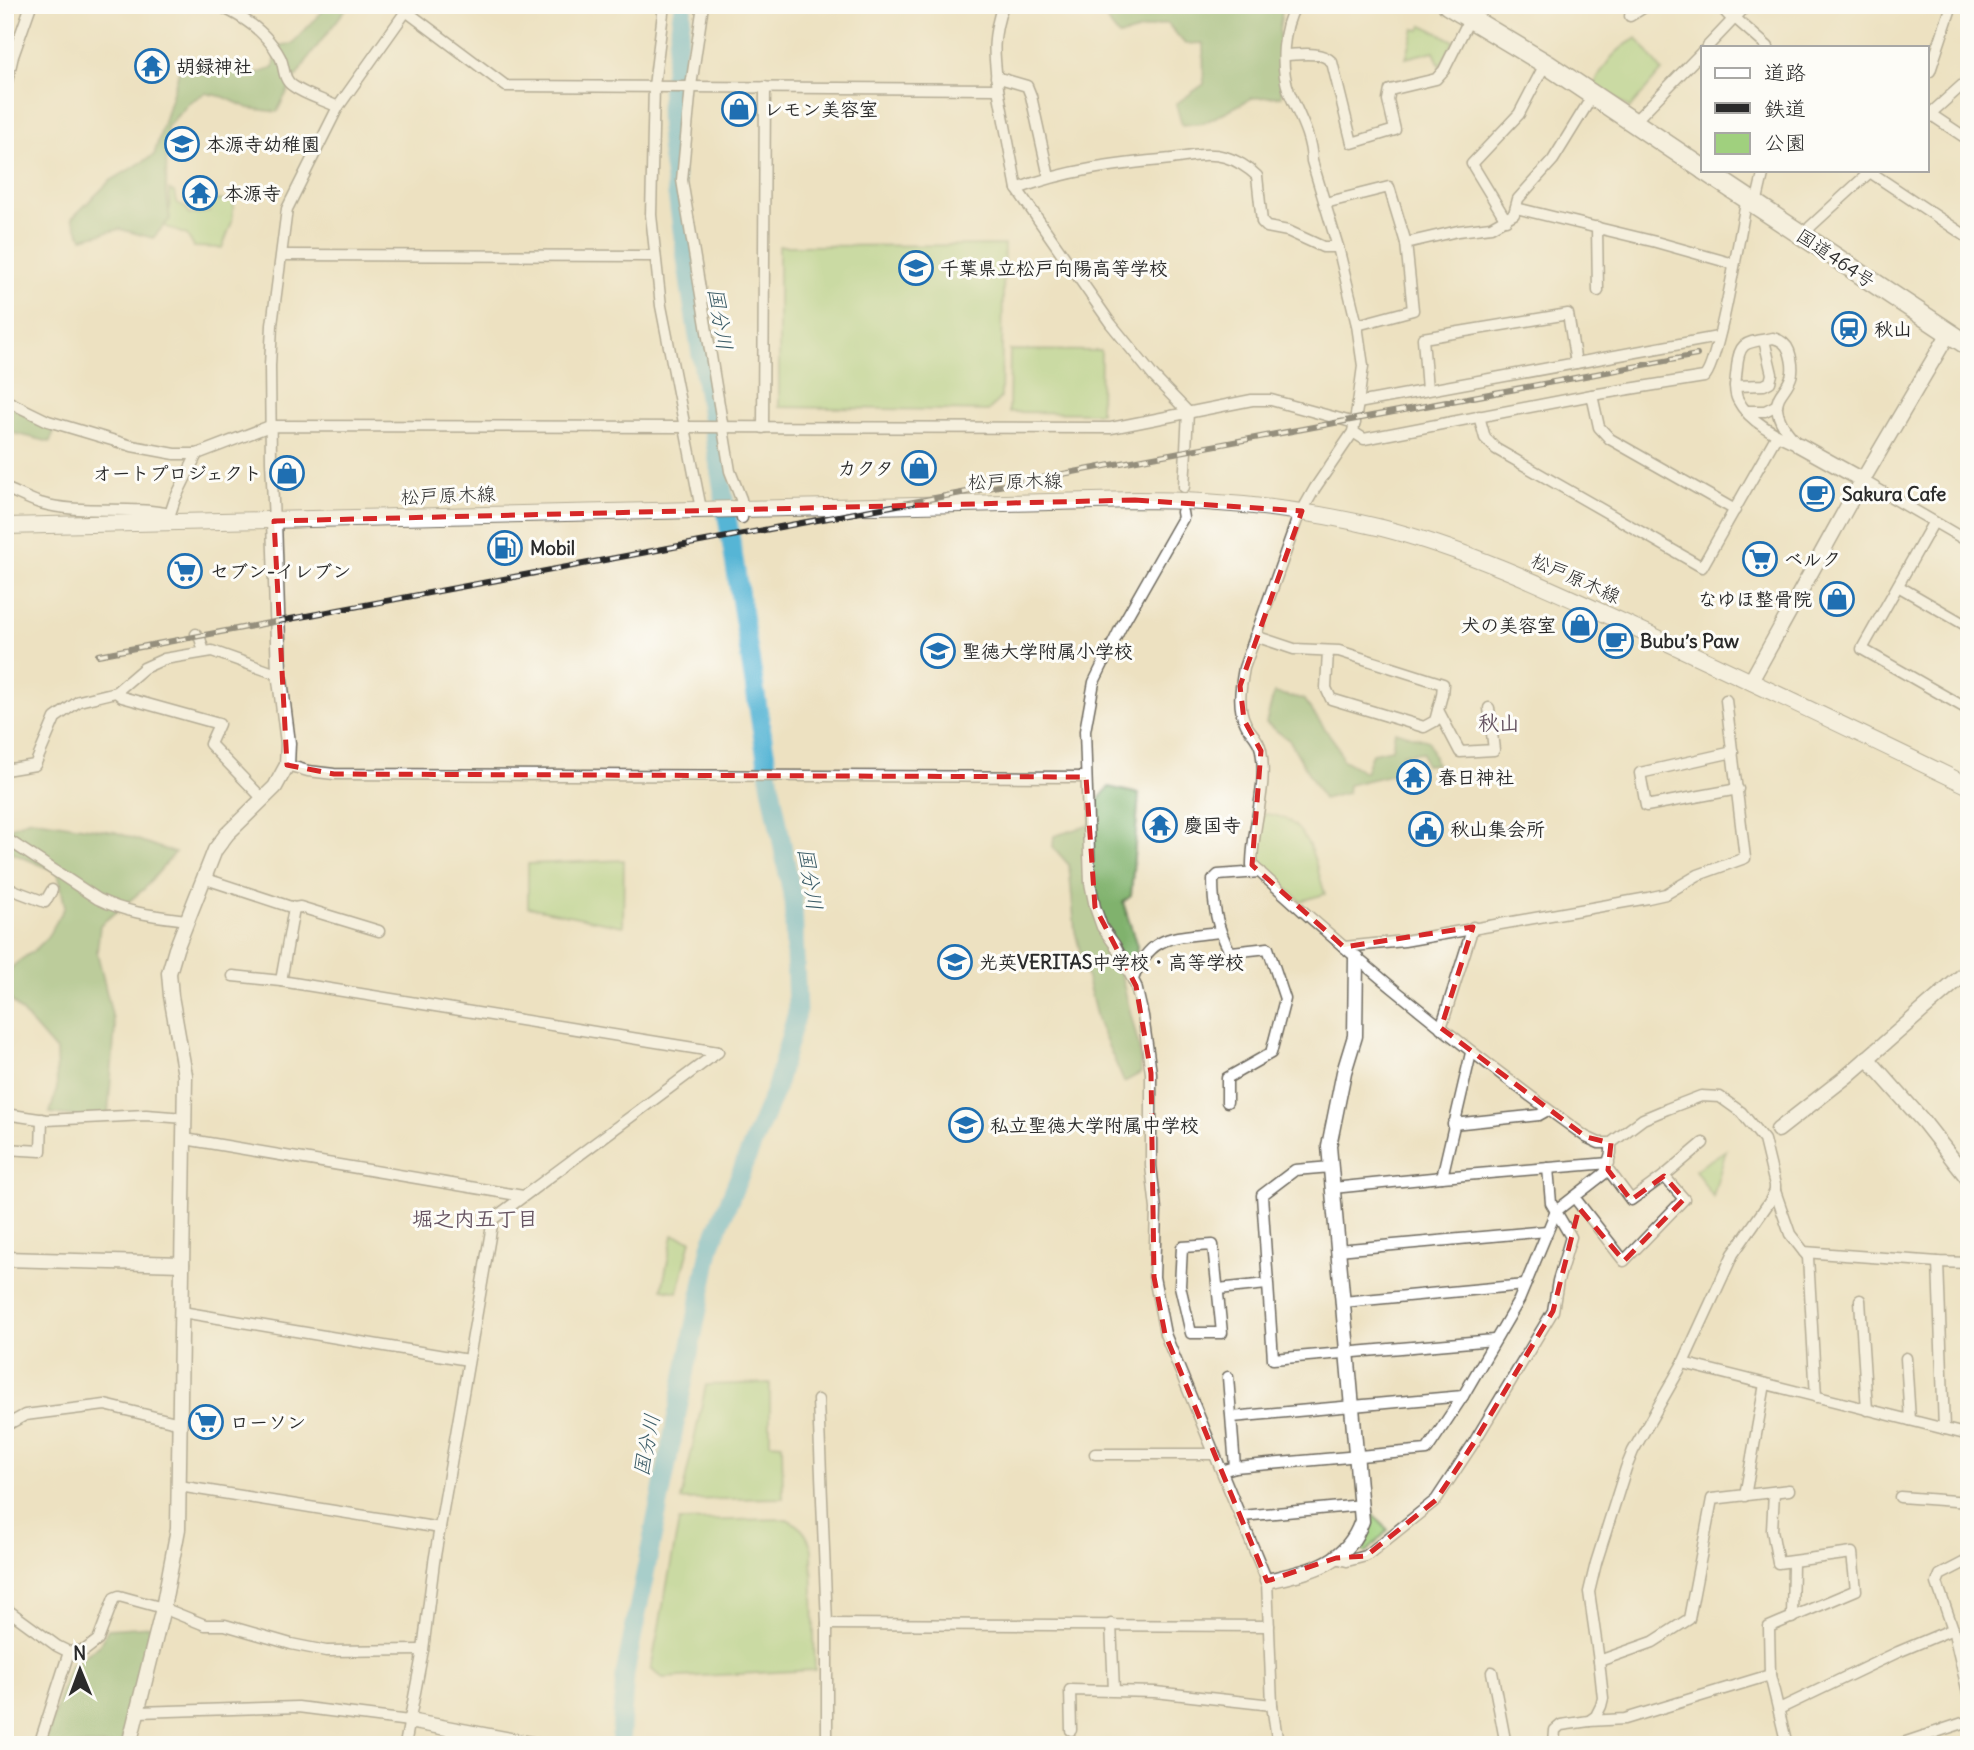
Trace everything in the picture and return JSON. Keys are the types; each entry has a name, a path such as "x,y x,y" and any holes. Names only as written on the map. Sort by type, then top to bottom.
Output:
{"highway":[{"name":"国道464号","path":"1448,5 1548,65 1701,168"},
{"name":"国道464号","path":"1708,172 1969,346"}],"main road":[{"name":"松戸原木線","path":"5,526 170,518 274,521 701,509 742,514 1146,500 1223,502 1302,512 1382,528 1465,553 1545,586 1751,681 1969,786"}],"street":[{"path":"5,90 13,56 31,5"},
{"path":"217,5 238,15 259,30 280,57 285,78 292,86 338,107"},
{"path":"664,5 650,173 650,215 661,306 701,509"},
{"path":"703,5 687,86 682,180 730,471 740,494 742,514"},
{"path":"1003,5 993,44 996,77 1017,189 1111,324 1153,377 1188,412 1184,487"},
{"path":"1296,5 1288,21 1284,40 1288,90 1306,128 1311,161 1338,247 1357,325 1363,366 1354,428 1302,512 1244,668 1240,696 1244,720 1256,736 1261,751 1262,780 1252,864 1356,958 1471,1053 1586,1137 1599,1143 1611,1143 1643,1119 1701,1096 1720,1097 1732,1103 1760,1133 1767,1145 1775,1191 1790,1234 1808,1257 1816,1397"},
{"path":"1630,16 1647,5"},
{"path":"1719,5 1767,46"},
{"path":"1708,46 1747,5"},
{"path":"1928,72 1952,5"},
{"path":"130,1745 177,1542 185,1075 169,973 215,850 227,834 275,787 287,765 288,743 279,672 270,426 272,324 287,209 338,107 407,7 506,86 998,89"},
{"path":"1284,55 1316,55 1326,57 1332,62 1352,143 1395,131 1388,100 1390,90 1436,79 1444,70 1470,18"},
{"path":"1633,123 1701,53"},
{"path":"1506,220 1472,164 1519,114 1542,71 1548,65"},
{"path":"996,77 1027,86 1049,177"},
{"path":"1969,79 1928,116 1969,140"},
{"path":"763,428 765,87"},
{"path":"1406,243 1458,231 1491,227 1506,220 1516,208 1518,199 1553,160 1593,95"},
{"path":"1017,189 1049,177 1152,161 1224,157 1257,176 1262,222 1267,227 1288,231 1323,247 1338,247"},
{"path":"5,400 48,421 132,446 175,454 197,454 270,426 1111,428 1252,400 1270,400 1354,428 1364,439 1592,395 1704,377 1708,374 1734,264 1763,172"},
{"path":"1808,238 1810,227 1870,172"},
{"path":"1872,172 1969,239"},
{"path":"1325,202 1389,187 1406,243 1413,310 1357,325"},
{"path":"1516,208 1734,264"},
{"path":"1597,227 1598,291"},
{"path":"282,255 654,256"},
{"path":"1427,390 1423,338 1568,314 1576,363"},
{"path":"1751,681 1862,480 1949,333"},
{"path":"1358,403 1718,337"},
{"path":"1747,411 1760,412 1777,405 1792,377 1789,349 1783,341 1773,338 1741,347 1737,358 1735,386 1738,401 1747,411 1777,435 1968,541"},
{"path":"1735,386 1764,385 1770,382 1772,374 1764,340"},
{"path":"1592,395 1599,427 1610,439 1735,510"},
{"path":"1777,405 1787,433 1799,445"},
{"path":"1479,416 1485,438 1496,449 1702,568 1777,435"},
{"path":"5,488 40,503 62,507 155,510 170,518 175,499 197,454"},
{"path":"1182,512 1183,518 1121,627 1094,682 1085,731 1090,883 1102,927 1133,979 1143,1016 1151,1073 1151,1166 1156,1209 1154,1277 1165,1334 1267,1581 1272,1705 1278,1745"},
{"path":"1933,523 1862,649 1969,710"},
{"path":"1898,586 1969,627"},
{"path":"196,634 204,652"},
{"path":"1255,636 1294,649 1339,651 1443,684 1435,721 1424,727 1331,699 1326,688 1328,651"},
{"path":"5,769 35,765 55,718 71,705 116,692 144,668 164,659 212,651 271,672 279,672"},
{"path":"116,692 122,697 219,723 211,744 263,799"},
{"path":"1344,947 1404,941 1473,927 1613,906 1666,894 1698,875 1745,858 1726,700"},
{"path":"1438,710 1460,751 1494,750 1489,708"},
{"path":"1733,752 1640,773 1646,806 1738,789"},
{"path":"287,765 334,774 1086,777"},
{"path":"5,838 114,907 129,912 187,920"},
{"path":"1227,1102 1227,1078 1271,1053 1285,999 1268,948 1232,952 1219,932 1213,904 1213,880 1219,875 1261,873"},
{"path":"203,878 294,908 300,907 379,931"},
{"path":"5,887 45,902 52,890"},
{"path":"281,981 294,908"},
{"path":"1441,1028 1473,927"},
{"path":"1133,979 1140,961 1157,943 1166,939 1219,932"},
{"path":"1267,1581 1316,1569 1336,1558 1352,1543 1362,1521 1329,1139 1355,1036 1356,958"},
{"path":"1767,1145 1778,1130 1969,970"},
{"path":"233,976 281,981 718,1052 493,1219 405,1745"},
{"path":"1442,1177 1471,1053"},
{"path":"1867,1058 1923,1121 1969,1180"},
{"path":"1454,1124 1539,1115 1548,1110"},
{"path":"5,1114 42,1119 146,1115 185,1118"},
{"path":"5,1149 41,1151 42,1119"},
{"path":"184,1139 523,1196"},
{"path":"1222,1471 1235,1466 1427,1450 1463,1396 1519,1300 1556,1211 1605,1173 1611,1143"},
{"path":"1608,1166 1631,1199 1664,1176 1703,1143"},
{"path":"1333,1188 1548,1168 1608,1166"},
{"path":"1331,1167 1295,1170 1262,1195 1273,1359 1494,1340"},
{"path":"1336,1558 1347,1561 1366,1556 1436,1500 1553,1311 1558,1281 1571,1237 1551,1203 1548,1168"},
{"path":"1574,1196 1624,1261 1684,1199 1664,1176"},
{"path":"1589,1721 1596,1716 1601,1706 1599,1661 1589,1592 1595,1563 1633,1451 1683,1363 1733,1254 1775,1191"},
{"path":"1338,1251 1547,1231"},
{"path":"1213,1245 1217,1289 1222,1333 1191,1333 1180,1286 1182,1247 1213,1245"},
{"path":"1804,1252 1969,1263"},
{"path":"5,1259 182,1264"},
{"path":"1938,1262 1944,1429"},
{"path":"1217,1289 1267,1284"},
{"path":"1343,1302 1525,1285"},
{"path":"1860,1300 1867,1410"},
{"path":"182,1312 468,1360"},
{"path":"1906,1359 1910,1420"},
{"path":"1683,1363 1969,1435"},
{"path":"1228,1377 1235,1466"},
{"path":"1745,1496 1765,1384"},
{"path":"1232,1417 1463,1396"},
{"path":"818,1400 827,1623 827,1745"},
{"path":"5,1426 25,1415 105,1405 180,1423"},
{"path":"1095,1454 1213,1454"},
{"path":"179,1486 440,1528"},
{"path":"1599,1661 1653,1642 1689,1619 1712,1499 1789,1490"},
{"path":"1774,1492 1772,1530 1778,1563 1852,1553 1856,1590 1769,1627 1770,1675 1787,1745"},
{"path":"1900,1497 1969,1502"},
{"path":"1242,1516 1362,1505"},
{"path":"1969,1560 1940,1575 1937,1583 1953,1629 1969,1697"},
{"path":"1792,1618 1793,1563"},
{"path":"5,1608 69,1652 85,1650 98,1640 114,1598 119,1596 163,1608 205,1625 225,1625 326,1651 423,1650"},
{"path":"827,1623 1269,1626"},
{"path":"1111,1624 1114,1690"},
{"path":"1779,1709 1953,1629"},
{"path":"39,1745 69,1652"},
{"path":"1492,1672 1506,1745"},
{"path":"1554,1745 1555,1730 1561,1726 1625,1719 1770,1675"},
{"path":"1071,1730 1070,1690 1114,1690 1272,1705"},
{"path":"138,1712 298,1707 409,1721 537,1745"},
{"path":"1897,1745 1969,1721"}],"highlighted area":[{"path":"1135,500 1302,511 1240,686 1244,720 1261,751 1252,865 1344,947 1473,927 1441,1028 1586,1137 1611,1143 1608,1170 1631,1200 1664,1176 1684,1199 1624,1261 1579,1208 1553,1311 1473,1444 1436,1500 1366,1556 1336,1558 1267,1581 1165,1334 1154,1277 1151,1073 1136,986 1095,907 1086,777 334,774 287,765 274,521"}],"green space":[{"path":"328,5 349,5 301,70 277,112 248,108 224,97 205,93 190,102 167,127 166,192 170,219 153,238 120,229 82,238 72,218 110,181 154,155 180,68 236,64 250,76 274,68 277,48 292,44"},
{"path":"1112,5 1283,5 1279,31 1282,96 1252,98 1204,123 1182,125 1176,104 1204,84 1203,43 1185,44 1167,23 1119,36 1107,21"},
{"path":"1423,25 1454,41 1440,67 1434,51 1406,58 1414,29 1420,30"},
{"path":"1637,38 1662,71 1630,108 1594,85 1611,57"},
{"path":"169,190 174,192 176,202 187,209 189,215 209,212 210,200 234,200 232,222 222,248 194,247 187,235 166,227 162,214 170,209"},
{"path":"1004,245 1001,397 988,411 779,407 779,246"},
{"path":"1010,350 1101,351 1100,413 1009,412"},
{"path":"5,404 55,429 50,442 5,431"},
{"path":"1274,693 1303,699 1337,745 1342,759 1365,772 1372,753 1392,749 1395,731 1429,741 1436,764 1425,765 1422,752 1402,754 1402,772 1348,785 1347,793 1323,799 1290,741 1266,723"},
{"path":"1109,787 1139,794 1131,896 1123,902 1137,946 1136,958 1119,967 1139,1047 1141,1073 1124,1082 1098,1023 1075,931 1069,865 1053,847 1054,836 1090,825 1092,807"},
{"path":"1263,813 1286,819 1297,827 1313,854 1325,894 1301,901 1257,863 1257,842"},
{"path":"30,819 115,832 175,853 144,889 100,925 97,952 115,1028 108,1115 94,1119 50,1113 57,1088 56,1051 5,993 8,973 12,967 44,941 65,907 58,872 5,850 5,830"},
{"path":"624,860 623,926 528,907 528,864"},
{"path":"1726,1150 1713,1197 1695,1170"},
{"path":"673,1235 691,1240 678,1292 662,1289"},
{"path":"770,1383 770,1443 782,1444 783,1498 681,1500 706,1385"},
{"path":"1367,1508 1388,1530 1366,1553 1356,1546"},
{"path":"787,1519 804,1532 812,1550 815,1670 663,1678 651,1669 679,1521"},
{"path":"152,1626 121,1745 44,1745 70,1665 99,1646 108,1629"}],"waterway":[{"name":"国分川","path":"620,1745 625,1674 711,1245 775,1090 797,1012 793,900 770,782 691,294 670,146 669,107 683,5"}],"railway":[{"path":"98,655 1697,355"}],"place":[{"name":"胡録神社","path":"152,66"},
{"name":"レモン美容室","path":"739,109"},
{"name":"本源寺幼稚園","path":"182,144"},
{"name":"本源寺","path":"200,193"},
{"name":"千葉県立松戸向陽高等学校","path":"916,268"},
{"name":"秋山","path":"1849,329"},
{"name":"カクタ","path":"919,468"},
{"name":"オートプロジェクト","path":"287,473"},
{"name":"Sakura Cafe","path":"1817,494"},
{"name":"Mobil","path":"505,548"},
{"name":"ベルク","path":"1760,559"},
{"name":"セブン-イレブン","path":"185,571"},
{"name":"なゆほ整骨院","path":"1837,599"},
{"name":"犬の美容室","path":"1580,625"},
{"name":"Bubu’s Paw","path":"1616,641"},
{"name":"聖徳大学附属小学校","path":"938,651"},
{"name":"春日神社","path":"1414,777"},
{"name":"慶国寺","path":"1160,825"},
{"name":"秋山集会所","path":"1426,829"},
{"name":"光英VERITAS中学校・高等学校","path":"955,962"},
{"name":"私立聖徳大学附属中学校","path":"966,1125"},
{"name":"ローソン","path":"206,1422"}],"district":[{"name":"秋山","path":"1499,723"},
{"name":"堀之内五丁目","path":"475,1219"}]}
